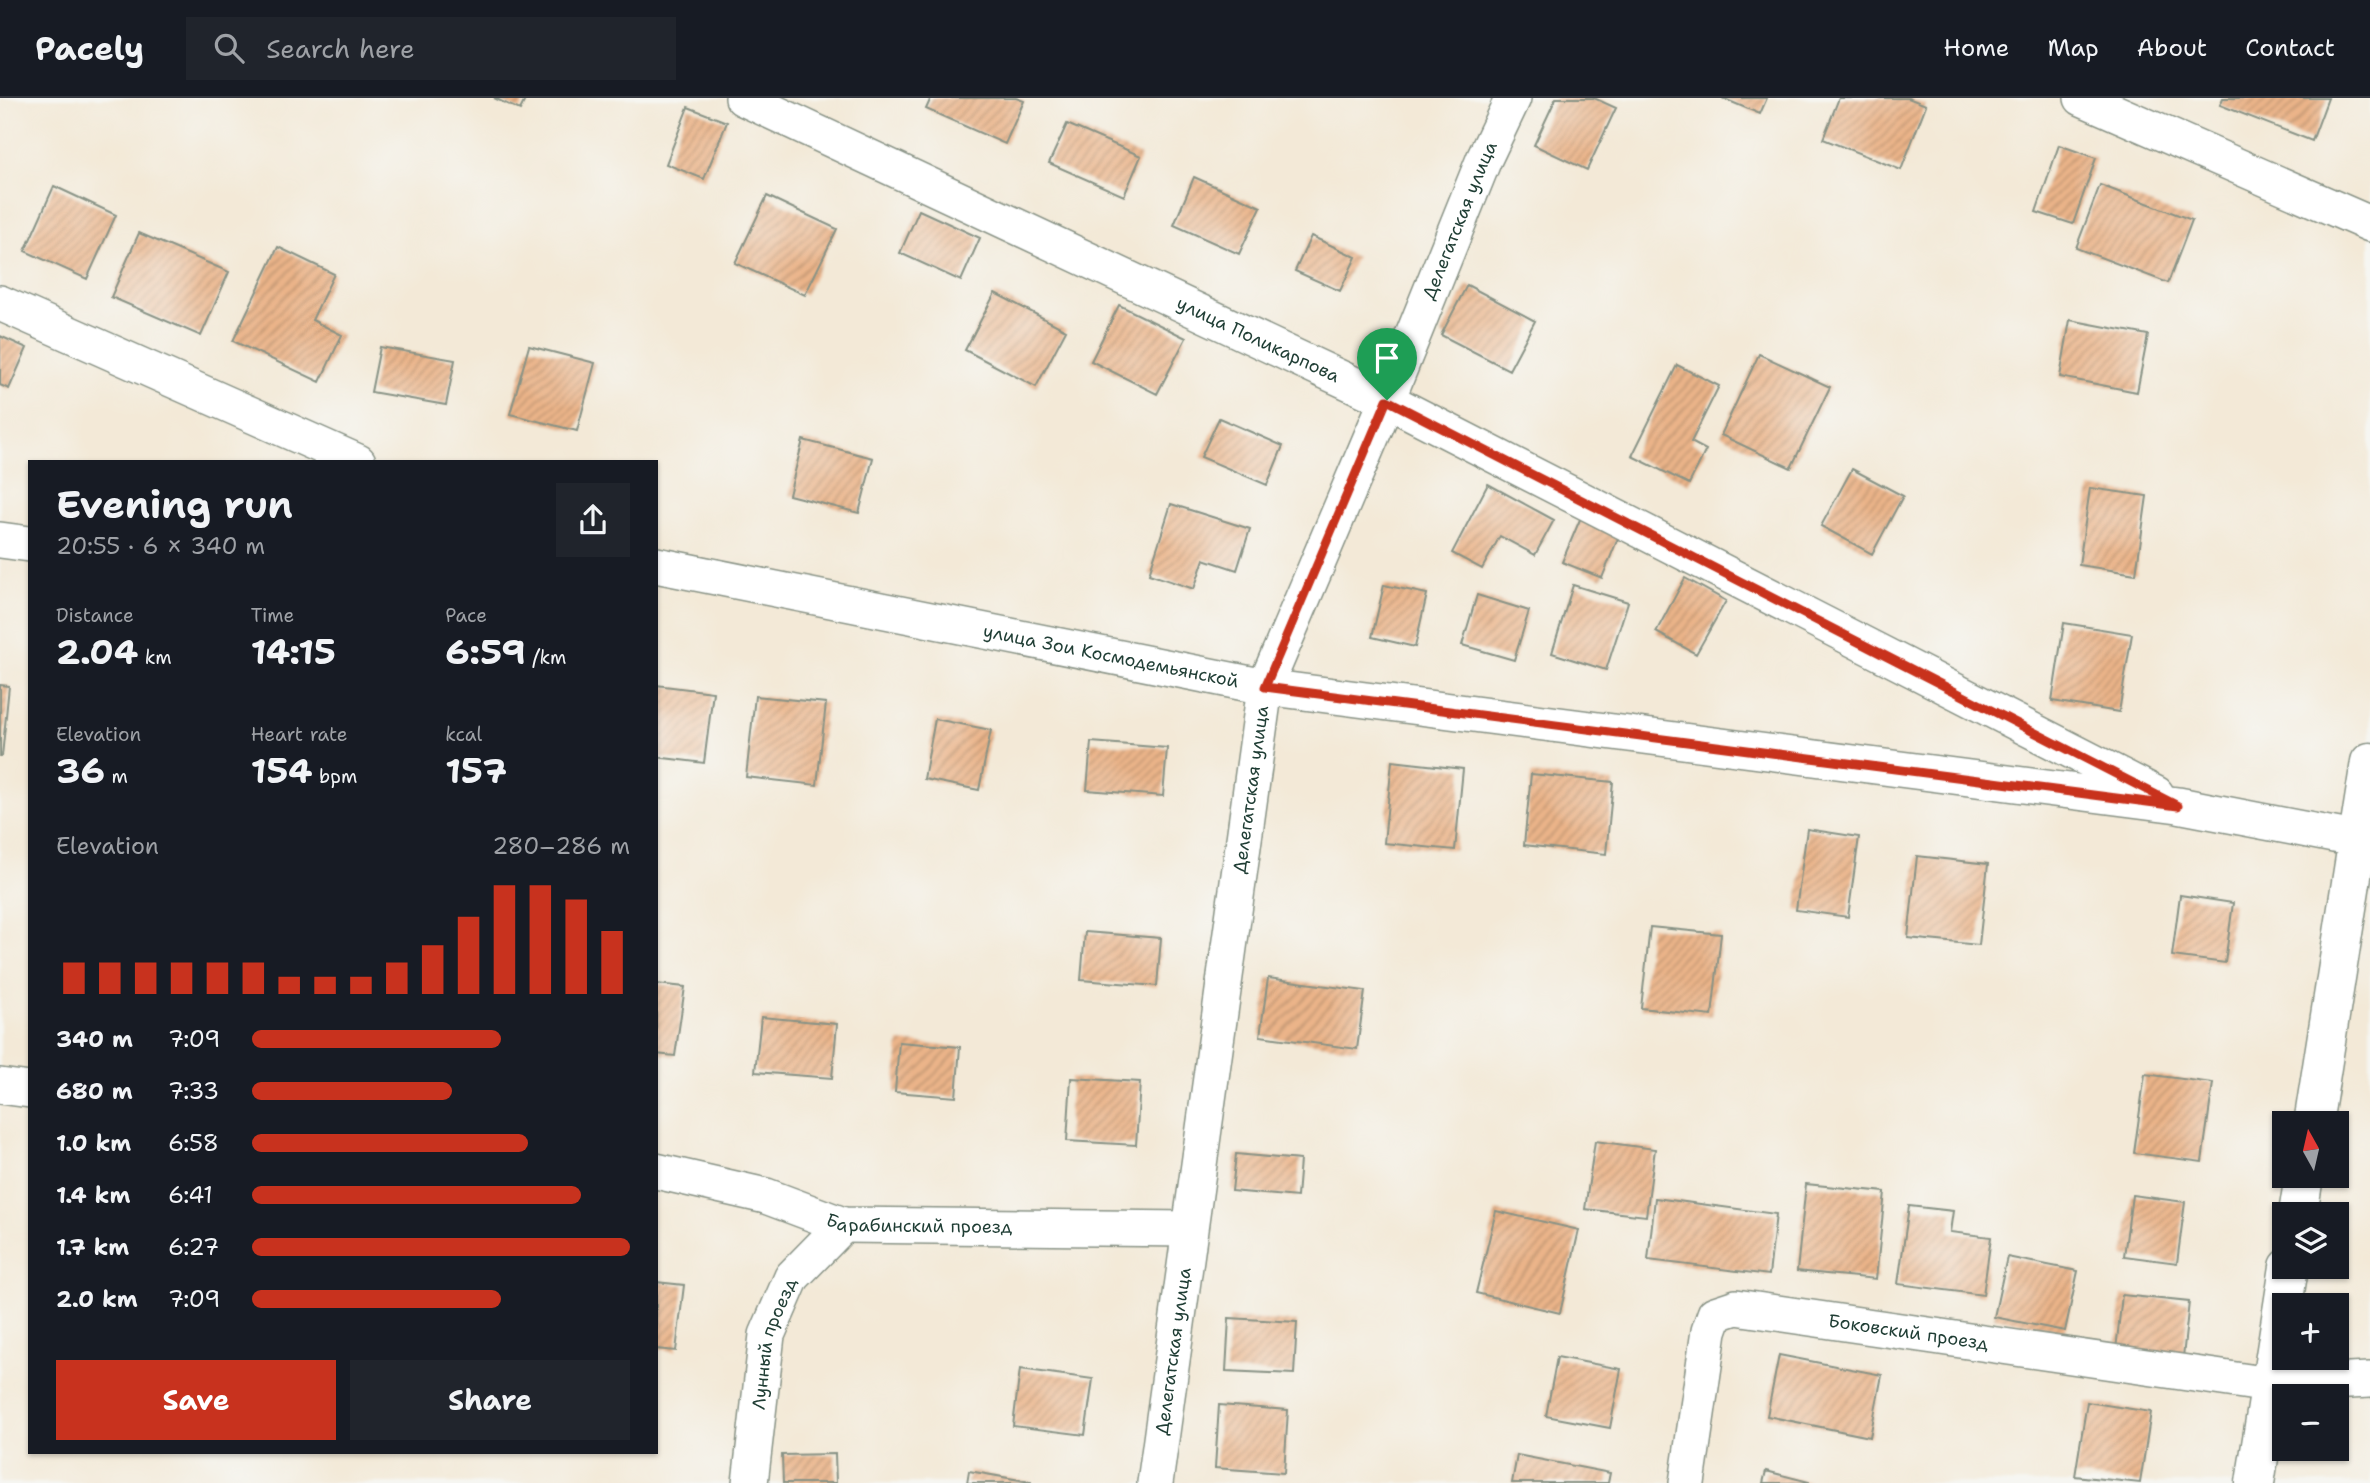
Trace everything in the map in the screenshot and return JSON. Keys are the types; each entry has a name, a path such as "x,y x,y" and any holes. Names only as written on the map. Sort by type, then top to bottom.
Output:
{"main road":[{"path":"2315,1111 2364,841 2370,762"},
{"path":"2255,1483 2287,1279"}],"street":[{"name":"улица Поликарпова","path":"743,98 1387,400 2178,806"},
{"name":"Делегатская улица","path":"1155,1483 1265,687 1387,400 1484,159 1513,98"},
{"path":"2082,98 2370,224"},
{"path":"0,303 353,460"},
{"path":"0,540 28,544"},
{"name":"улица Зои Космодемьянской","path":"658,565 1265,687 2178,806 2364,841"},
{"path":"0,1086 28,1090"},
{"name":"Барабинский проезд","path":"658,1171 766,1196 842,1225 1189,1229"},
{"name":"Лунный проезд","path":"750,1483 767,1335 792,1277 842,1225"},
{"name":"Боковский проезд","path":"1687,1483 1709,1331 1715,1314 1736,1307 2270,1385"},
{"path":"2270,1385 2370,1380"}],"building":[{"path":"494,98 526,98 520,110"},
{"path":"931,98 1016,98 1024,101 1005,144 926,109"},
{"path":"1556,98 1594,98 1616,108 1587,170 1534,145"},
{"path":"1722,98 1767,98 1760,114"},
{"path":"1839,98 1908,98 1926,105 1901,170 1823,139"},
{"path":"2223,98 2328,98 2312,141 2220,105"},
{"path":"688,107 727,122 704,179 666,164"},
{"path":"1067,124 1141,156 1124,196 1049,163"},
{"path":"2059,145 2096,158 2073,224 2036,212"},
{"path":"1194,177 1261,207 1239,254 1174,225"},
{"path":"2100,185 2192,220 2168,283 2076,248"},
{"path":"54,186 116,215 87,279 25,251"},
{"path":"767,196 837,229 805,295 735,263"},
{"path":"919,210 980,238 961,281 900,253"},
{"path":"139,233 229,272 201,336 111,297"},
{"path":"1311,236 1356,257 1340,291 1295,271"},
{"path":"278,247 334,274 312,320 342,335 320,382 233,341"},
{"path":"1467,285 1535,321 1509,370 1441,335"},
{"path":"995,293 1066,330 1036,387 965,350"},
{"path":"1119,305 1186,338 1157,394 1091,361"},
{"path":"2070,320 2148,335 2137,392 2060,377"},
{"path":"0,336 27,348 9,389 0,385"},
{"path":"529,346 595,363 577,431 510,414"},
{"path":"380,347 455,360 446,405 371,392"},
{"path":"1759,354 1830,387 1791,468 1721,435"},
{"path":"1677,365 1719,386 1691,442 1706,450 1689,484 1632,456"},
{"path":"1219,418 1283,446 1267,485 1201,457"},
{"path":"803,440 873,458 859,513 789,495"},
{"path":"1852,469 1903,496 1872,554 1821,526"},
{"path":"1488,484 1554,520 1535,555 1500,536 1482,569 1452,553"},
{"path":"2090,488 2147,496 2136,574 2079,565"},
{"path":"1171,504 1250,529 1237,570 1204,559 1194,589 1149,574"},
{"path":"1581,517 1620,533 1602,578 1562,562"},
{"path":"1685,578 1726,601 1696,654 1656,632"},
{"path":"1384,585 1427,594 1415,647 1372,637"},
{"path":"1573,585 1628,602 1606,670 1552,653"},
{"path":"1477,595 1529,611 1514,660 1462,645"},
{"path":"2064,623 2132,634 2119,712 2052,701"},
{"path":"0,685 9,686 2,756 0,756"},
{"path":"658,685 713,692 704,763 658,757"},
{"path":"755,696 826,703 817,785 746,777"},
{"path":"935,719 991,730 979,790 924,779"},
{"path":"1091,742 1167,748 1163,796 1087,790"},
{"path":"1392,761 1463,769 1455,850 1384,843"},
{"path":"1531,774 1613,782 1606,854 1524,845"},
{"path":"1807,829 1859,837 1848,917 1796,910"},
{"path":"1917,856 1988,864 1979,945 1908,938"},
{"path":"2180,895 2233,903 2225,963 2172,956"},
{"path":"1650,927 1721,934 1712,1016 1641,1008"},
{"path":"1085,932 1161,938 1157,986 1081,980"},
{"path":"1268,978 1365,991 1357,1049 1260,1036"},
{"path":"658,984 685,987 675,1056 658,1054"},
{"path":"761,1017 837,1024 832,1078 755,1072"},
{"path":"899,1042 960,1047 956,1097 895,1092"},
{"path":"2145,1074 2213,1083 2202,1162 2134,1153"},
{"path":"1071,1078 1140,1082 1136,1145 1067,1141"},
{"path":"1595,1141 1655,1149 1646,1216 1585,1209"},
{"path":"1236,1154 1300,1160 1297,1197 1232,1191"},
{"path":"1806,1184 1885,1192 1876,1279 1797,1271"},
{"path":"2132,1195 2185,1202 2177,1263 2124,1256"},
{"path":"1655,1198 1776,1214 1769,1275 1648,1260"},
{"path":"1909,1206 1953,1211 1950,1232 1991,1237 1983,1295 1898,1284"},
{"path":"1496,1211 1579,1230 1560,1313 1476,1293"},
{"path":"2007,1257 2078,1271 2065,1331 1994,1317"},
{"path":"658,1282 684,1285 676,1351 658,1349"},
{"path":"2122,1295 2189,1302 2183,1357 2116,1350"},
{"path":"1229,1318 1297,1322 1294,1374 1226,1371"},
{"path":"1779,1355 1882,1375 1870,1437 1767,1416"},
{"path":"1557,1357 1621,1369 1610,1428 1546,1416"},
{"path":"1020,1369 1093,1379 1085,1435 1013,1426"},
{"path":"2087,1402 2151,1412 2140,1483 2075,1476"},
{"path":"1219,1405 1288,1410 1284,1473 1215,1468"},
{"path":"835,1454 836,1483 783,1483 782,1455"},
{"path":"1517,1455 1610,1473 1608,1483 1512,1483"},
{"path":"969,1471 1031,1482 1031,1483 967,1483"},
{"path":"1766,1471 1809,1482 1809,1483 1763,1483"}],"route":[{"path":"1387,400 2002,715 2178,806 1265,687 1387,400"}]}
